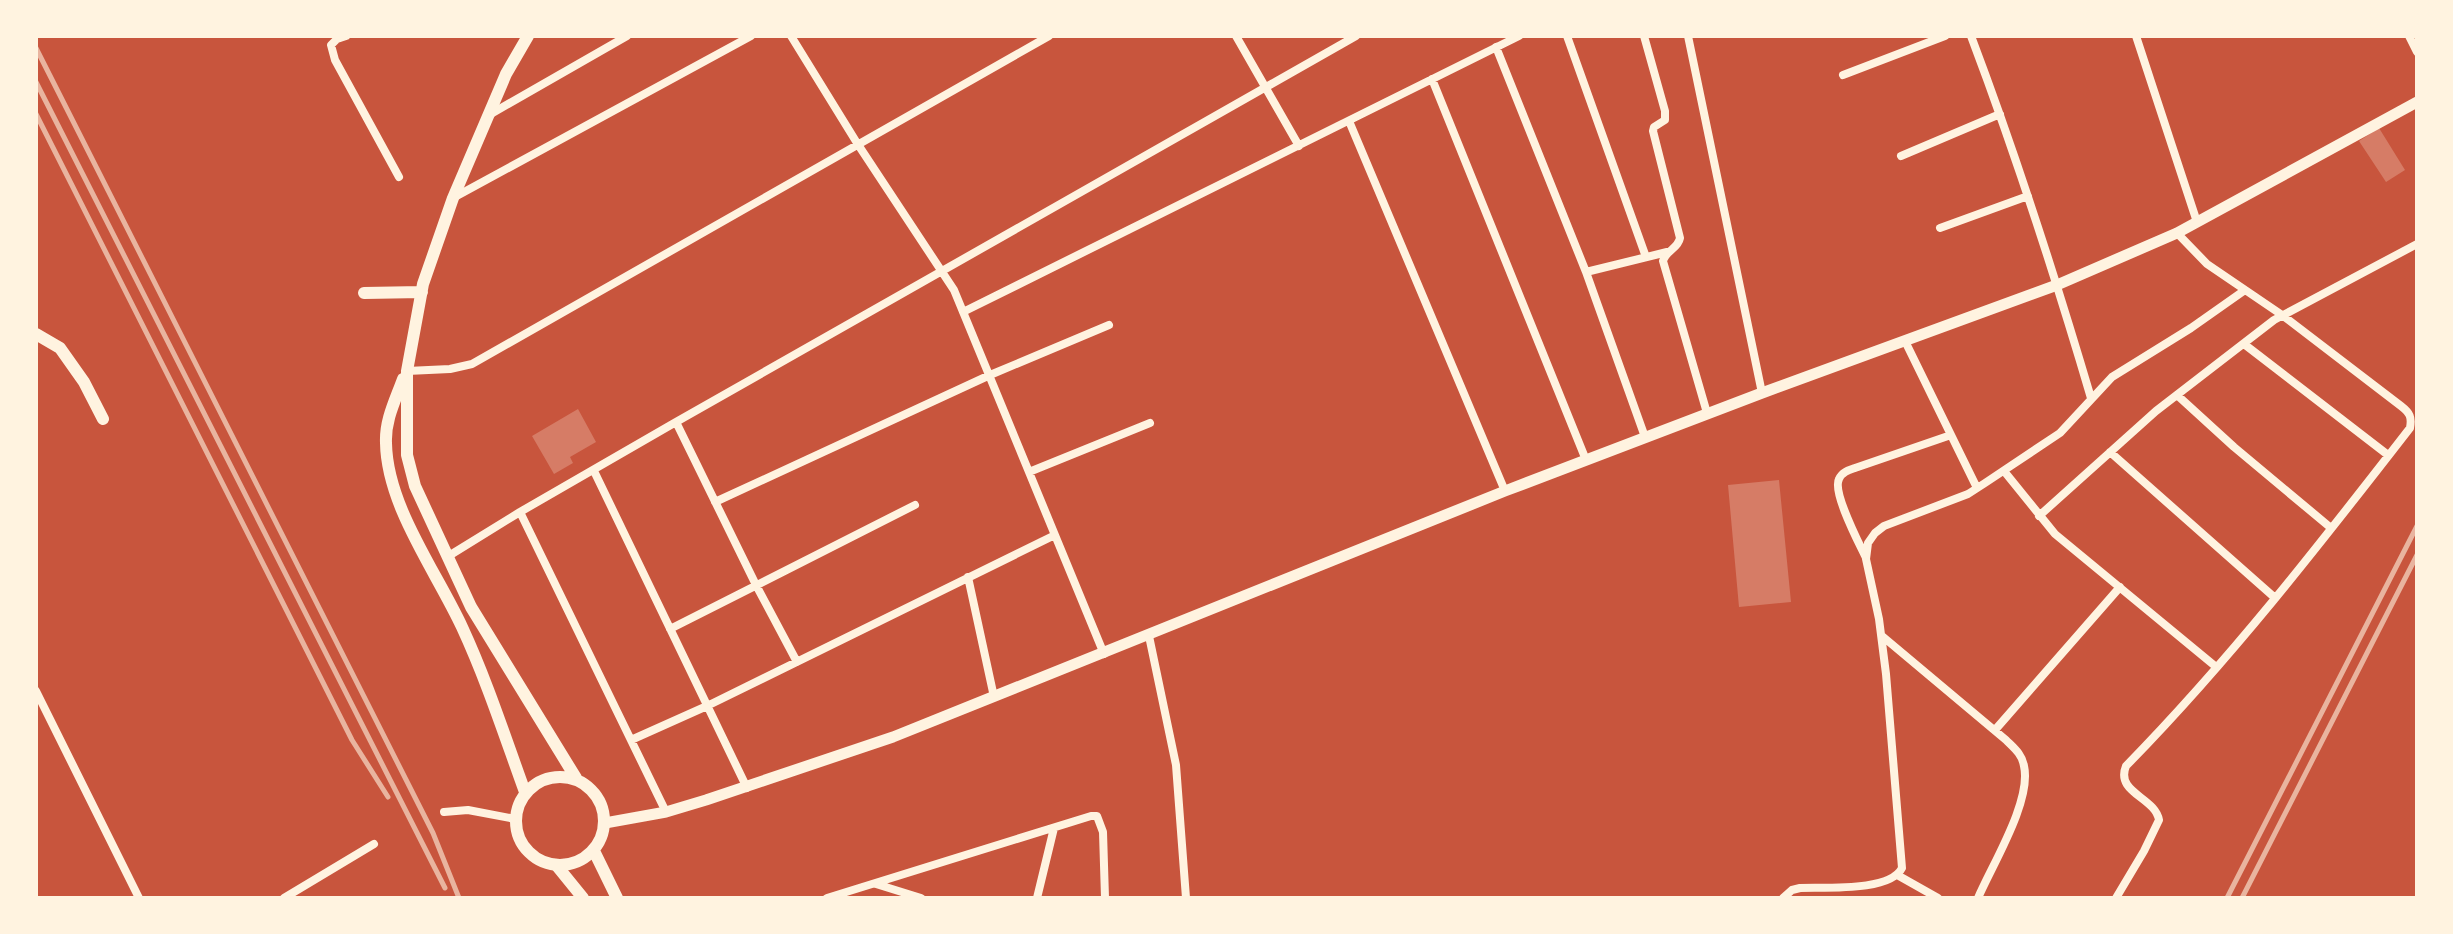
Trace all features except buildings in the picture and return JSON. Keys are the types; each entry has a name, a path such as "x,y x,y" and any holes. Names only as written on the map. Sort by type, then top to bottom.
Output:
{"main road":[{"path":"528,36 506,74 453,198 422,292 407,371 407,455 415,486 471,607 576,778 590,787 601,802 605,823 603,837 594,851 579,862 557,866"},
{"path":"605,823 666,812 747,788 893,737 1505,491 1707,413 2057,285 2177,233 2417,102"},
{"path":"364,293 422,292"},
{"path":"36,334 60,348 84,382 103,419"},
{"path":"407,371 387,419 389,469 398,500 478,664 525,792"},
{"path":"576,778 556,776 541,780 525,792 515,819 519,839 532,856 557,866 583,898"},
{"path":"594,851 617,898"}],"street":[{"path":"346,36 331,45 335,60 399,177"},
{"path":"488,116 627,36"},
{"path":"453,198 751,36"},
{"path":"791,36 857,143 943,270 990,375 1104,654"},
{"path":"407,371 450,369 472,364 1049,36"},
{"path":"1236,36 1299,146"},
{"path":"447,557 676,422 1356,36"},
{"path":"963,312 1519,36"},
{"path":"1567,36 1646,257"},
{"path":"1586,272 1667,252 1676,246 1680,238 1653,131 1665,120 1665,111 1644,36"},
{"path":"1688,36 1762,393"},
{"path":"1843,75 1945,36"},
{"path":"1971,36 2028,196 2091,398"},
{"path":"2136,36 2197,222"},
{"path":"2409,36 2417,52"},
{"path":"1496,47 1586,272 1645,437"},
{"path":"1432,79 1586,460"},
{"path":"1901,156 2000,114"},
{"path":"1349,121 1505,491"},
{"path":"1940,228 2028,196"},
{"path":"2116,898 2159,820 2153,806 2124,781 2122,775 2126,766 2169,721 2331,528 2410,428 2411,419 2409,412 2282,315 2196,255 2177,233"},
{"path":"2039,516 2177,395 2282,315 2417,244"},
{"path":"1667,252 1663,261 1707,413"},
{"path":"1866,559 1868,543 1884,526 1955,499 2004,471 2060,433 2112,377 2245,290"},
{"path":"715,502 990,375 1109,325"},
{"path":"1905,341 1977,488"},
{"path":"2244,344 2388,455"},
{"path":"2177,395 2331,528"},
{"path":"676,422 797,662"},
{"path":"1029,472 1150,423"},
{"path":"1899,876 1902,861 1881,635 1866,559 1837,487 1844,472 1951,435"},
{"path":"2110,452 2274,597"},
{"path":"594,471 747,788"},
{"path":"2004,471 2055,534 2215,666"},
{"path":"670,629 915,505"},
{"path":"520,512 666,812"},
{"path":"631,740 707,706 1055,535"},
{"path":"968,577 994,697"},
{"path":"1995,730 2120,587"},
{"path":"1881,635 1995,730 2019,753 2024,763 2021,799 2007,838 1978,898"},
{"path":"1149,636 1176,765 1186,898"},
{"path":"36,691 139,898"},
{"path":"444,812 468,810 515,819"},
{"path":"827,898 1091,816 1097,816 1103,832 1105,898"},
{"path":"1037,898 1054,828"},
{"path":"284,898 374,844"},
{"path":"1783,898 1800,888 1878,884 1899,876"},
{"path":"1899,876 1938,898"},
{"path":"874,884 921,898"}],"railway":[{"path":"36,48 433,833 459,898"},
{"path":"36,82 445,888"},
{"path":"36,114 352,740 388,797"},
{"path":"2227,898 2417,526"},
{"path":"2242,898 2417,555"}]}
